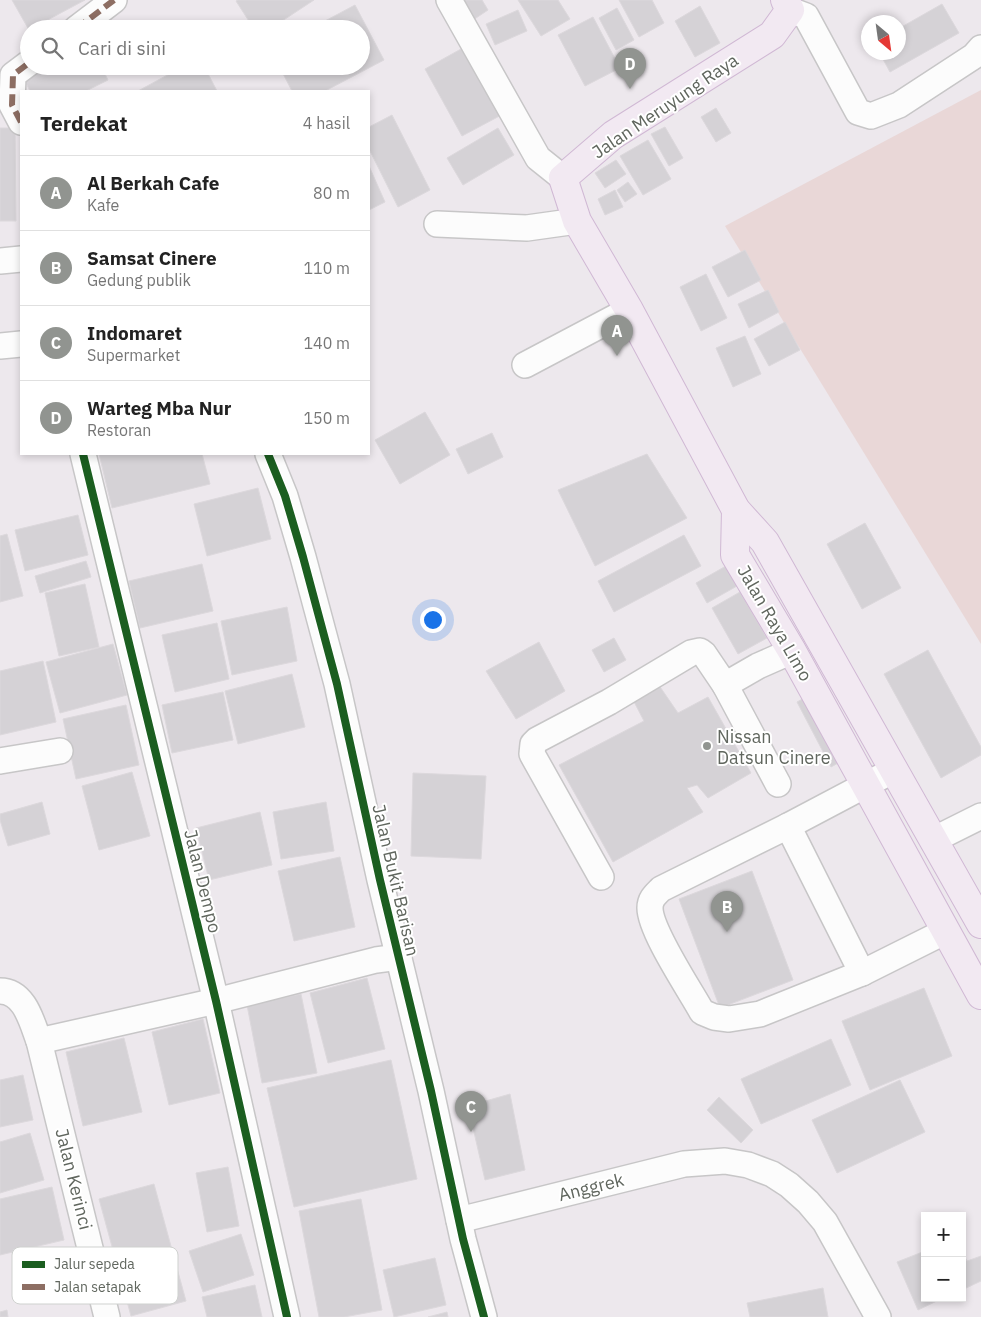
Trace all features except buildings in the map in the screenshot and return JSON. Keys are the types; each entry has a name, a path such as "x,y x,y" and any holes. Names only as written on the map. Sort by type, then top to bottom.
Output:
{"main road":[{"name":"Jalan Meruyung Raya","path":"562,178 613,135 772,35 787,5"},
{"path":"562,178 577,221 629,310 736,510"},
{"name":"Jalan Raya Limo","path":"736,510 735,555 867,784 981,995"},
{"name":"Jalan Raya Limo","path":"736,510 765,542 976,915"},
{"path":"944,927 976,915"}],"street":[{"path":"88,20 114,0"},
{"path":"449,0 538,158 562,178"},
{"path":"787,5 806,16 858,112 871,116 899,105 974,56 981,48"},
{"path":"20,71 14,75 12,105 20,120"},
{"path":"437,224 527,228 577,221"},
{"path":"0,261 20,259"},
{"path":"525,365 629,310"},
{"path":"0,346 20,344"},
{"name":"Jalan Dempo","path":"83,455 216,1001 287,1317"},
{"name":"Jalan Bukit Barisan","path":"268,455 291,514 332,666 380,880 431,1091 458,1220 484,1317"},
{"path":"602,877 532,754 533,744 696,651 704,654 725,685 778,784"},
{"path":"725,685 758,666 792,651"},
{"path":"0,761 60,751"},
{"path":"894,770 788,826 661,889 653,897 650,907 651,916 658,934 702,1012 714,1017 729,1019 760,1014 862,973 944,927"},
{"path":"933,840 981,816"},
{"path":"788,826 862,973"},
{"path":"39,1041 216,1001 376,960 399,957"},
{"name":"Jalan Kerinci","path":"0,991 5,991 15,996 23,1003 39,1041 90,1247"},
{"name":"Anggrek","path":"458,1220 684,1164 725,1160 748,1165 772,1174 789,1185 808,1202 825,1222 878,1317"},
{"name":"Jalan Kerinci","path":"104,1304 107,1317"}],"shaded area":[{"path":"981,90 981,644 725,226"}],"marked path":[{"path":"88,20 114,0"},
{"path":"20,70 13,75 12,105 20,120"}],"cycle path":[{"path":"83,455 216,1001 287,1317"},
{"path":"268,455 285,496 337,684 380,880 431,1091 463,1239 484,1317"}],"place":[{"name":"Warteg Mba Nur","path":"630,89"},
{"name":"Al Berkah Cafe","path":"617,356"},
{"name":"Nissan Datsun Cinere","path":"707,746"},
{"name":"Samsat Cinere","path":"727,932"},
{"name":"Indomaret","path":"471,1132"}]}
